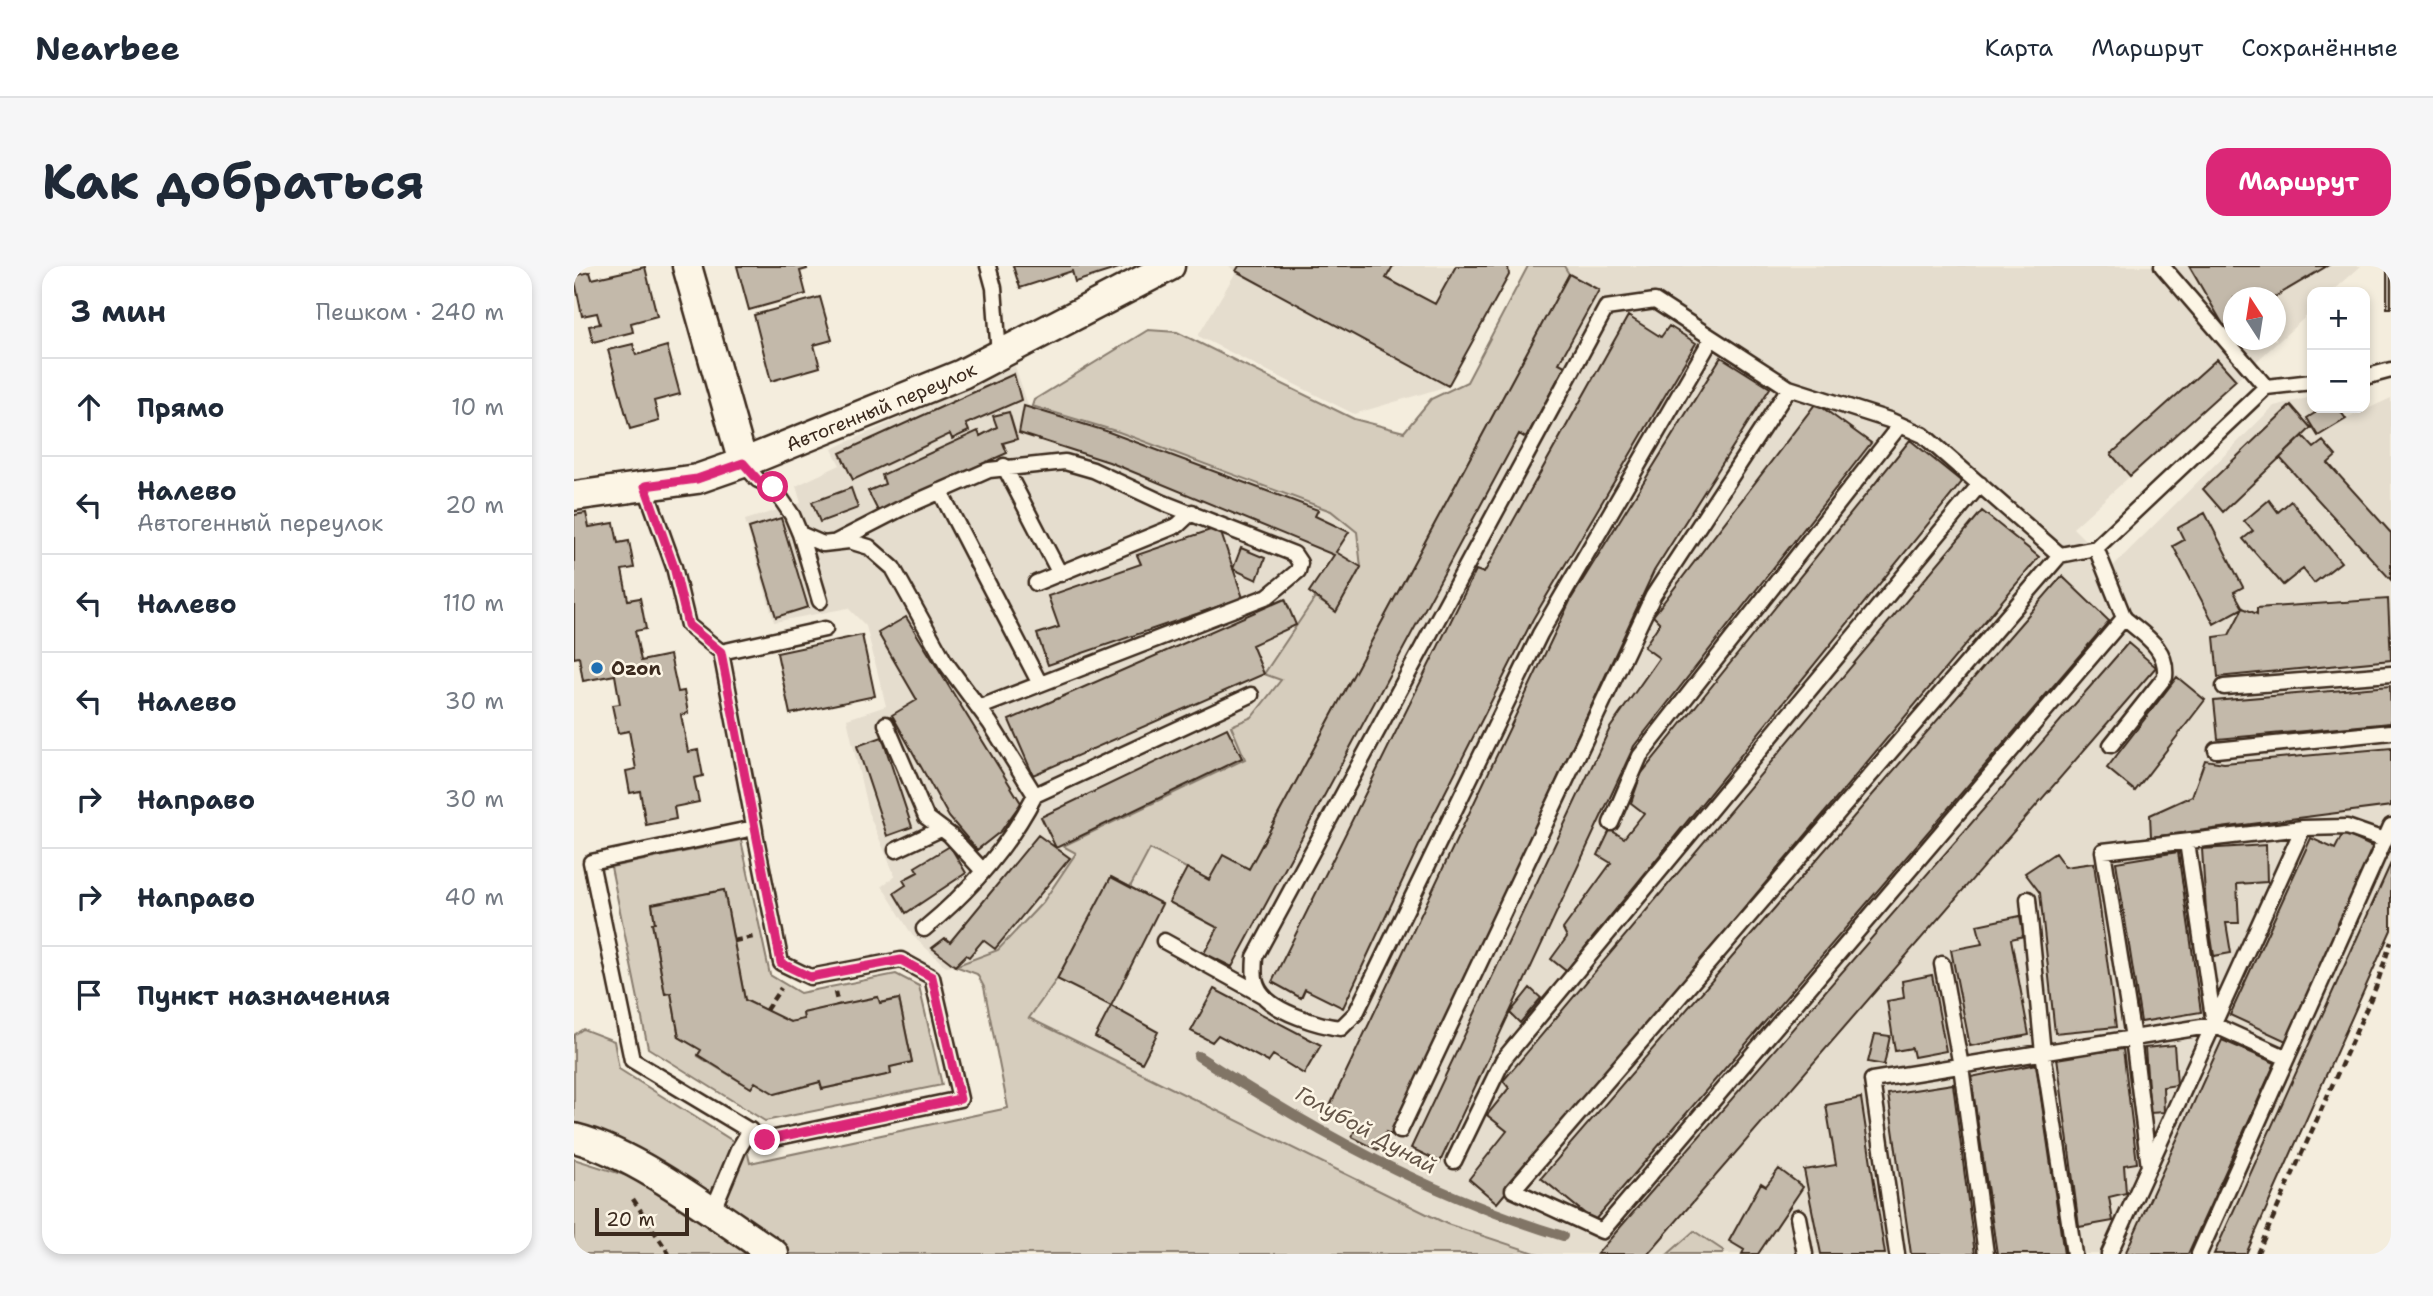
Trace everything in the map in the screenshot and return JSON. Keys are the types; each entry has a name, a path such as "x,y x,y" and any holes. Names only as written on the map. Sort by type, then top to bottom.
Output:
{"street":[{"path":"687,266 743,463"},
{"name":"Автогенный переулок","path":"574,496 697,479 743,463 962,374 1170,266"},
{"path":"574,1138 620,1156 712,1212 774,1254"}],"lane":[{"path":"988,266 994,288 999,355"},
{"path":"2162,266 2266,387"},
{"path":"1262,995 1253,976 1255,957 1606,308 1655,301 1789,388 1923,435 2060,555"},
{"path":"1164,941 1320,1026 1341,1028 1356,1013 1540,634 1712,338"},
{"path":"2370,375 2391,370"},
{"path":"2124,618 1602,1231 1513,1190 2060,555 2096,548 2266,387 2307,383"},
{"path":"1400,1131 1653,596 1789,388"},
{"path":"1611,823 1640,756 1900,425"},
{"path":"836,542 940,491 1004,466 1065,461 1093,470 1294,554 1300,563 1298,571 1268,596 978,708"},
{"path":"743,463 758,480 773,487 792,515 820,600"},
{"path":"1004,466 1060,574"},
{"path":"1454,1161 1503,1060 1980,484"},
{"path":"645,486 674,567 688,625 721,652 781,963 810,977 901,960 932,977 960,1099 765,1140 632,1060 591,862 754,828 755,831"},
{"path":"940,491 1040,684"},
{"path":"1036,583 1178,525 1192,512"},
{"path":"800,534 823,544 849,541 869,547 893,568 945,662 1035,795"},
{"path":"2096,548 2124,618 2161,650 2166,663 2165,677 2111,745"},
{"path":"721,652 825,629"},
{"path":"2224,687 2391,674"},
{"path":"924,929 954,905 1006,844 1035,795 1251,695"},
{"path":"886,724 926,817 983,871"},
{"path":"2216,750 2391,732"},
{"path":"2199,1254 2391,826"},
{"path":"2149,1167 2133,1038 2102,851 2303,828 2347,827 2384,841"},
{"path":"2109,1254 2303,828"},
{"path":"896,850 941,829"},
{"path":"2187,842 2214,1025"},
{"path":"2028,899 2043,1053 2074,1254"},
{"path":"1942,964 1961,1066 1986,1254"},
{"path":"1897,1254 1872,1080 2214,1025 2287,1058"},
{"path":"712,1212 738,1150 751,1130"},
{"path":"1798,1217 1805,1254"},
{"path":"1794,1254 1802,1237"}],"path":[{"path":"734,941 761,935"},
{"path":"2257,1254 2376,987 2391,942"},
{"path":"766,1010 784,984"}],"shaded area":[{"path":"1229,266 1508,266 1509,275 1448,386 1354,414 1198,336 1236,272"},
{"path":"1528,266 1564,266 1569,274 1249,869 1209,880 1150,849 1130,887 1111,877 1057,979 1029,1018 1447,1224 1538,1254 574,1254 574,1159 681,1193 574,1139 574,1035 583,1029 614,1041 619,1069 747,1150 750,1163 1008,1108 984,987 977,974 955,966 998,950 1043,902 1076,853 1063,846 1245,759 1231,726 1252,717 1281,680 1264,674 1315,598 1336,611 1361,567 1357,532 1331,511 1119,432 1032,406 1034,400 1148,330 1177,332 1354,419 1404,432 1431,399 1467,382"},
{"path":"1564,266 2361,266 2338,287 2307,287 2307,316 2286,335 2286,287 2223,287 2223,350 2269,350 2073,528 2112,567 2274,406 2307,398 2307,413 2342,413 2346,419 2359,413 2370,413 2370,408 2391,398 2391,926 2246,1254 1722,1254 1723,1251 1694,1231 1668,1254 1538,1254 1448,1224 1029,1018 1057,979 1111,877 1150,849 1209,879 1569,274"},
{"path":"1015,366 1028,405 1119,432 1331,511 1357,532 1361,567 1336,612 1315,598 1265,674 1281,680 1252,717 1232,726 1245,759 1064,845 1076,853 1043,902 998,950 946,967 912,935 882,886 895,876 868,812 847,719 886,706 866,626 848,608 774,622 745,520 801,503 796,486 840,465 832,449"},
{"path":"741,840 770,975 800,993 896,974 919,986 942,1085 765,1121 648,1048 611,867","holes":["724,890 745,1000 790,1022 804,1019 803,1013 878,997 880,1003 899,999 912,1062 890,1067 891,1074 822,1089 820,1082 775,1094 755,1082 751,1088 698,1056 701,1050 679,1037 671,993 665,994 652,924 655,923 652,904"]},
{"path":"1694,1231 1724,1251 1722,1254 1668,1254"}],"building":[{"path":"737,266 806,266 807,269 800,271 806,294 749,310"},
{"path":"1013,266 1122,267 1075,282 1072,271 1020,288"},
{"path":"1239,266 1393,266 1386,278 1435,304 1456,266 1508,266 1509,275 1448,386 1236,271"},
{"path":"2189,266 2327,266 2286,290 2286,287 2223,287 2223,324"},
{"path":"2387,266 2391,266 2391,308 2387,308"},
{"path":"645,267 657,316 631,323 633,332 593,342 589,326 600,324 597,313 582,316 574,276 590,272 592,279"},
{"path":"1569,274 1599,290 1559,363 1565,366 1526,438 1519,434 1232,967 1204,953 1218,928 1169,902 1187,868 1209,880 1223,855 1249,869"},
{"path":"820,297 832,340 814,345 820,367 771,381 754,315"},
{"path":"1628,316 1661,337 1669,326 1696,343 1533,619 1428,826 1343,1008 1305,989 1301,998 1272,982 1476,570 1484,573"},
{"path":"633,344 636,355 667,346 680,394 654,401 659,421 630,429 608,350"},
{"path":"1721,357 1770,388 1654,571 1392,1135 1386,1132 1378,1150 1352,1137 1357,1124 1328,1110 1571,599"},
{"path":"2217,359 2236,380 2130,476 2111,454"},
{"path":"1014,374 1021,400 966,424 969,431 952,439 950,434 853,480 840,453"},
{"path":"1816,403 1871,443 1634,746 1440,1162 1411,1148 1610,728 1659,658 1644,647 1660,623 1653,616"},
{"path":"2291,405 2311,428 2223,512 2203,489"},
{"path":"1024,406 1106,431 1318,510 1315,516 1349,532 1336,552 1361,567 1336,612 1309,592 1334,555 1109,462 1019,433"},
{"path":"1009,412 1017,439 1003,443 1007,453 878,511 868,491 885,484 882,475 978,431 980,436 997,427 993,416"},
{"path":"2315,413 2342,413 2346,419 2318,436 2307,418"},
{"path":"2303,436 2314,448 2323,441 2336,456 2328,463 2391,533 2391,580 2280,458"},
{"path":"1910,440 1962,482 1566,971 1551,959 1567,937 1563,929 1611,863 1598,855 1610,830 1624,838 1644,813 1631,803 1641,774"},
{"path":"851,488 858,508 820,522 812,502"},
{"path":"2269,500 2278,512 2291,501 2341,562 2314,583 2303,569 2283,585 2243,539 2253,531 2244,521"},
{"path":"1982,511 2039,557 1497,1203 1469,1179 1507,1131 1487,1115 1509,1088 1503,1081"},
{"path":"586,513 589,527 614,523 618,543 629,541 634,568 622,570 628,600 640,598 646,629 635,631 641,661 670,655 678,692 684,691 688,713 681,715 688,752 698,750 703,776 694,778 699,802 674,807 676,819 646,825 640,791 630,793 626,771 636,769 629,731 618,733 612,705 620,704 615,675 583,681 579,657 574,658 574,515"},
{"path":"2205,513 2243,587 2234,592 2243,608 2214,624 2173,546 2184,540 2178,528"},
{"path":"781,518 808,607 776,617 749,528"},
{"path":"1219,527 1243,598 1048,665 1037,634 1059,627 1048,596 1141,564 1137,555"},
{"path":"1241,548 1265,558 1257,580 1233,569"},
{"path":"2062,576 2109,621 1594,1221 1541,1178"},
{"path":"1285,599 1296,625 1252,645 1264,674 1033,775 1009,720"},
{"path":"2388,599 2391,660 2218,677 2214,637 2229,635 2243,608 2257,614 2257,608"},
{"path":"906,617 1021,803 1001,831 977,850 949,817 892,715 917,700 878,633"},
{"path":"862,635 875,696 790,714 777,653"},
{"path":"2128,643 2156,667 1648,1254 1597,1254"},
{"path":"2177,677 2205,700 2135,791 2107,768"},
{"path":"2390,686 2391,723 2218,739 2214,701"},
{"path":"1227,728 1242,758 1056,848 1041,817"},
{"path":"882,737 912,827 887,836 857,746"},
{"path":"2391,748 2391,806 2151,837 2150,815 2192,796 2205,760 2224,763"},
{"path":"2343,833 2375,848 2286,1041 2230,1015 2311,838 2335,849"},
{"path":"1038,835 1070,858 995,949 983,940 969,957 966,955 955,966 932,948 945,938 950,942"},
{"path":"2266,845 2267,882 2237,884 2239,923 2226,923 2231,953 2214,956 2209,924 2207,925 2202,849"},
{"path":"950,846 966,873 906,913 894,893 906,885 903,880 918,872 915,867"},
{"path":"2178,852 2201,1012 2141,1022 2116,862"},
{"path":"2055,853 2065,867 2094,863 2116,1027 2055,1033 2040,893 2025,873"},
{"path":"2391,863 2391,930 2246,1254 2214,1254"},
{"path":"1111,877 1162,904 1111,1006 1057,979"},
{"path":"724,890 745,1000 790,1022 804,1019 803,1013 838,1005 878,997 880,1003 899,999 912,1062 890,1067 891,1074 822,1089 820,1082 775,1094 755,1082 751,1088 698,1055 701,1050 679,1037 671,993 665,994 652,923 655,923 652,904"},
{"path":"2020,916 2024,936 2011,939 2029,1035 1970,1046 1951,950 1982,944 1977,925"},
{"path":"1932,975 1946,1051 1914,1057 1912,1048 1895,1051 1887,1001 1904,998 1902,981"},
{"path":"1530,988 1541,998 1520,1023 1510,1013"},
{"path":"1214,989 1321,1045 1304,1074 1273,1055 1268,1062 1218,1035 1212,1042 1191,1031"},
{"path":"1111,1006 1158,1032 1142,1063 1095,1037"},
{"path":"1875,1034 1890,1036 1884,1065 1868,1062"},
{"path":"2222,1040 2275,1063 2188,1254 2125,1254"},
{"path":"2174,1045 2177,1085 2163,1087 2164,1112 2150,1113 2145,1048"},
{"path":"2123,1049 2137,1163 2124,1165 2126,1193 2109,1197 2113,1221 2079,1227 2057,1057"},
{"path":"2036,1064 2064,1254 1997,1254 1971,1077"},
{"path":"1953,1084 1975,1254 1911,1254 1888,1094"},
{"path":"1861,1098 1885,1254 1821,1254 1804,1170 1836,1165 1826,1105"},
{"path":"1779,1169 1803,1187 1758,1254 1742,1254 1744,1250 1729,1241 1761,1183 1766,1186"}],"waterway":[{"name":"Голубой Дунай","path":"1198,1056 1285,1110 1374,1159 1467,1202 1563,1236"}],"place":[{"name":"Ozon","path":"597,668"}],"route":[{"path":"765,1140 960,1099 932,977 901,960 810,977 781,963 721,652 688,625 674,567 645,486 697,479 743,463 758,480 773,487"}]}
